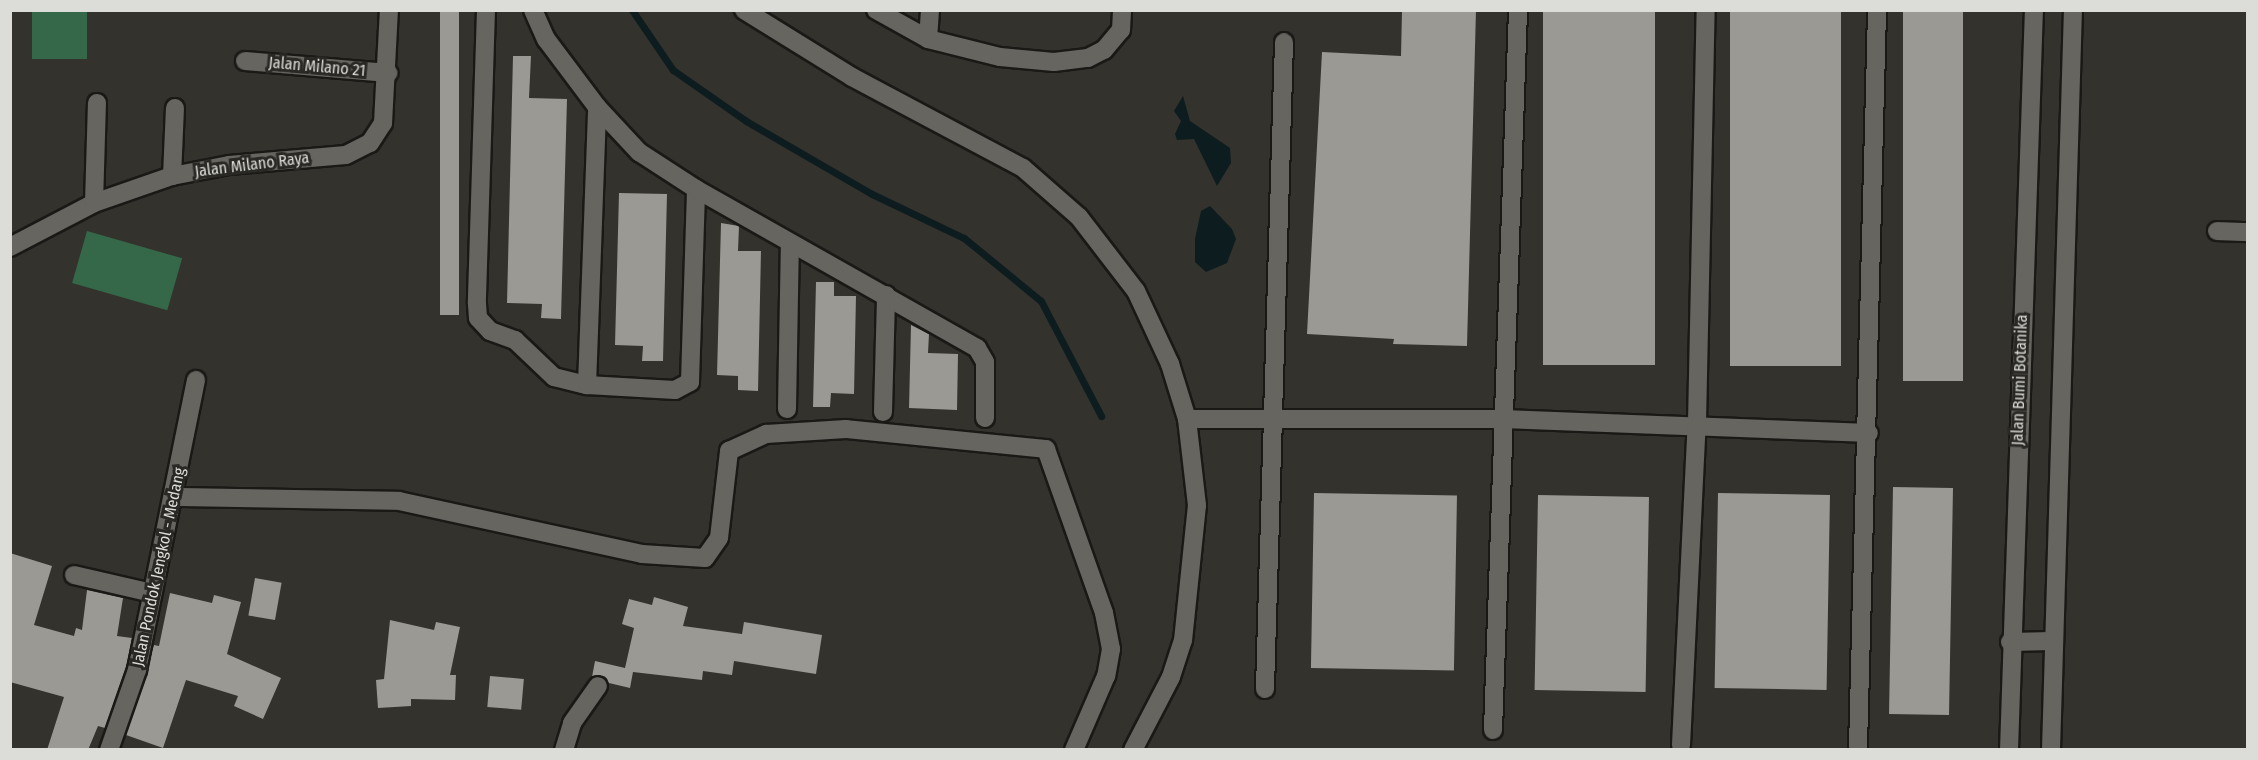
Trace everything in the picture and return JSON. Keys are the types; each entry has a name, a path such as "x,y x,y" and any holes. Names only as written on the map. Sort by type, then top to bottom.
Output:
{"street":[{"name":"Jalan Milano Raya","path":"10,247 94,203 172,176 229,165 346,155 370,143 383,123 388,73 389,10"},
{"path":"486,10 478,318 490,331 515,340 554,377 587,385 675,390 690,382 696,189"},
{"path":"533,10 546,39 597,107 639,152 696,189 977,348 985,362 985,418"},
{"path":"744,10 877,92 1014,163 1079,218 1136,291 1170,364 1187,419 1197,505 1183,640 1171,677 1133,750"},
{"path":"876,10 928,39 1000,57 1054,62 1088,58 1104,50 1121,30 1122,10"},
{"path":"928,39 930,10"},
{"path":"1493,730 1518,10"},
{"path":"1681,744 1697,423 1706,10"},
{"path":"1858,747 1869,433 1877,10"},
{"name":"Jalan Bumi Botanika","path":"2008,750 2034,10"},
{"path":"2050,750 2073,10"},
{"path":"1265,689 1275,419 1284,42"},
{"name":"Jalan Milano 21","path":"245,61 388,73"},
{"path":"94,203 97,103"},
{"path":"587,385 597,107"},
{"path":"172,176 175,108"},
{"path":"2217,231 2247,232"},
{"path":"787,409 790,243"},
{"path":"883,412 886,295"},
{"name":"Jalan Pondok Jengkol - Medang","path":"109,750 137,670 152,593 175,497 196,380"},
{"path":"1187,419 1503,419 1697,423 1869,433"},
{"path":"175,497 399,501 642,554 705,558 719,538 729,451 766,434 846,429 1046,449 1104,613 1111,649 1106,676 1074,750"},
{"path":"74,575 152,593"},
{"path":"2010,642 2052,641"},
{"path":"564,750 572,723 598,686"}],"green space":[{"path":"32,11 87,11 87,59 32,59"},
{"path":"87,231 182,258 167,310 72,283"}],"shaded area":[{"path":"1183,96 1190,121 1230,148 1231,163 1217,186 1194,139 1177,140 1175,134 1181,121 1174,111"},
{"path":"1210,206 1232,229 1236,239 1227,263 1206,272 1195,262 1195,239 1201,211"}],"building":[{"path":"440,10 459,10 459,315 440,315"},
{"path":"1402,10 1476,10 1467,346 1393,344 1394,339 1307,334 1322,52 1401,56"},
{"path":"1543,10 1655,10 1655,365 1543,365"},
{"path":"1730,10 1841,10 1841,366 1730,366"},
{"path":"1903,10 1963,10 1963,381 1903,381"},
{"path":"513,56 531,56 529,98 567,99 561,319 541,318 542,304 507,303"},
{"path":"619,193 667,194 663,361 642,361 643,346 615,345"},
{"path":"721,223 739,226 738,251 761,251 758,391 738,390 738,376 717,375"},
{"path":"816,282 834,282 834,296 856,296 854,394 831,393 830,407 813,407"},
{"path":"911,325 929,334 928,353 958,354 957,410 909,408"},
{"path":"1893,487 1953,488 1949,715 1889,714"},
{"path":"1314,493 1457,495 1454,670 1311,668"},
{"path":"1718,493 1830,495 1827,690 1715,688"},
{"path":"1538,495 1649,497 1646,692 1535,690"},
{"path":"10,553 52,566 34,625 74,636 76,628 82,630 87,590 123,598 117,636 132,638 126,667 105,728 98,726 88,750 47,750 64,697 10,682"},
{"path":"255,578 282,583 275,620 248,615"},
{"path":"170,593 212,603 214,595 241,602 227,654 281,678 263,719 234,706 238,696 186,680 163,748 126,735 154,645 159,646"},
{"path":"654,597 688,607 683,626 742,634 744,622 822,635 816,674 734,661 732,675 703,671 702,680 633,672 630,688 609,683 600,675 592,677 595,661 625,668 634,628 622,624 629,599 652,605"},
{"path":"390,620 434,630 436,622 460,627 450,675 456,675 455,700 411,699 411,706 378,708 376,680 384,679"},
{"path":"490,676 524,679 521,710 487,707"}],"waterway":[{"path":"632,10 673,70 746,121 872,194 964,238 1041,301 1101,416"}]}
